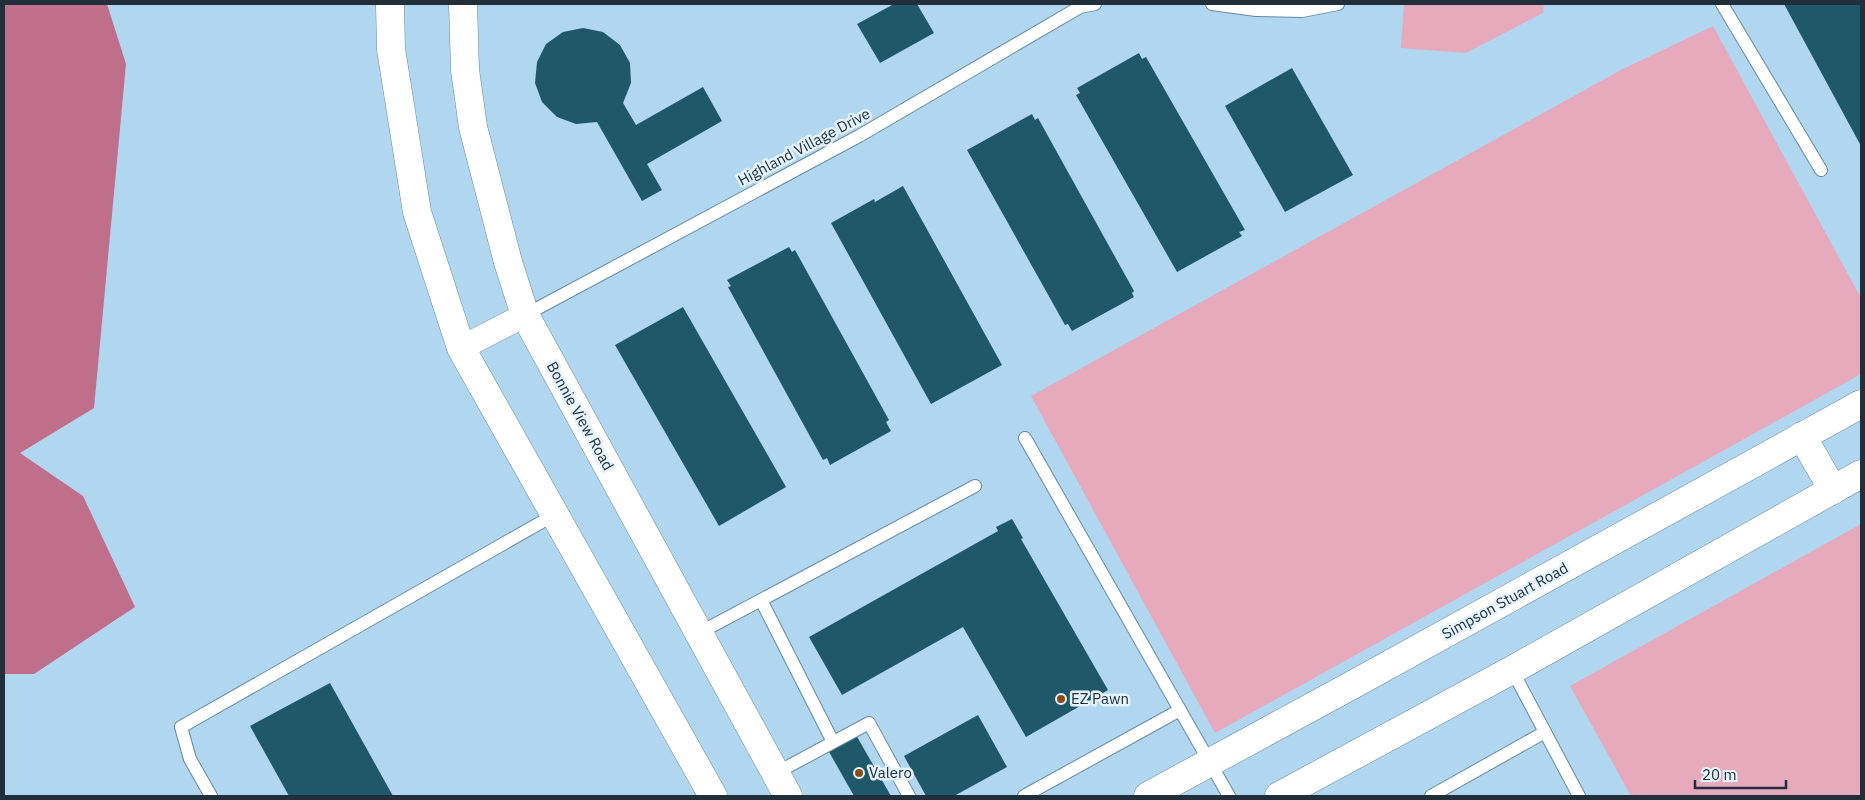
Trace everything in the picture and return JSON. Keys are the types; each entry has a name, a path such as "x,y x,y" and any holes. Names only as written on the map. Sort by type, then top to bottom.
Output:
{"main road":[{"path":"390,4 391,49 417,212 461,348 712,796"},
{"name":"Bonnie View Road","path":"463,4 465,70 474,127 508,262 525,315 782,785"},
{"name":"Simpson Stuart Road","path":"1148,796 1861,404"},
{"path":"1802,436 1833,490"},
{"path":"1279,796 1512,670 1861,474"}],"street":[{"path":"461,348 525,315"}],"lane":[{"name":"Highland Village Drive","path":"525,315 859,136 1080,7 1096,4"},
{"path":"1212,4 1256,10 1302,11 1338,4"},
{"path":"1722,4 1821,170"},
{"path":"1025,438 1229,796"},
{"path":"699,633 975,486"},
{"path":"210,796 190,759 181,728 554,515"},
{"path":"761,600 833,742"},
{"path":"1512,670 1579,796"},
{"path":"1025,796 1180,710"},
{"path":"782,785 833,742 868,723 909,796"},
{"path":"1431,796 1544,732"}],"shaded area":[{"path":"4,4 107,4 126,64 94,408 20,453 83,496 135,607 34,674 4,674"},
{"path":"1404,4 1544,4 1543,13 1466,53 1401,48"},
{"path":"1713,26 1861,298 1861,374 1215,733 1031,396 1621,70"},
{"path":"1861,524 1861,796 1631,796 1570,686"}],"building":[{"path":"894,4 917,4 934,33 880,63 857,24"},
{"path":"1784,4 1861,4 1861,146"},
{"path":"583,28 603,32 620,45 630,63 631,83 623,103 636,125 703,87 722,121 647,164 662,190 642,201 597,122 576,124 557,117 542,102 535,83 537,62 546,44 563,32"},
{"path":"1139,53 1142,59 1146,57 1245,230 1239,232 1242,236 1177,272 1076,95 1080,93 1077,88"},
{"path":"1292,68 1353,175 1285,212 1225,106"},
{"path":"1032,114 1035,120 1038,118 1134,291 1132,293 1134,297 1072,331 1068,324 1065,325 967,150"},
{"path":"903,186 1002,365 931,404 831,223 874,199 875,202"},
{"path":"789,247 792,252 795,250 889,420 886,422 891,431 830,465 827,458 823,460 728,287 731,286 727,280"},
{"path":"683,307 786,487 719,526 615,345"},
{"path":"1012,519 1023,538 1021,539 1108,690 1026,737 963,627 842,695 809,637 998,531 996,527"},
{"path":"330,683 393,796 289,796 250,726"},
{"path":"978,715 1007,767 954,796 926,796 904,756"},
{"name":"Valero","path":"856,735 891,796 854,796 828,750"}],"place":[{"name":"EZ Pawn","path":"1061,699"},
{"name":"Valero","path":"859,773"}]}
